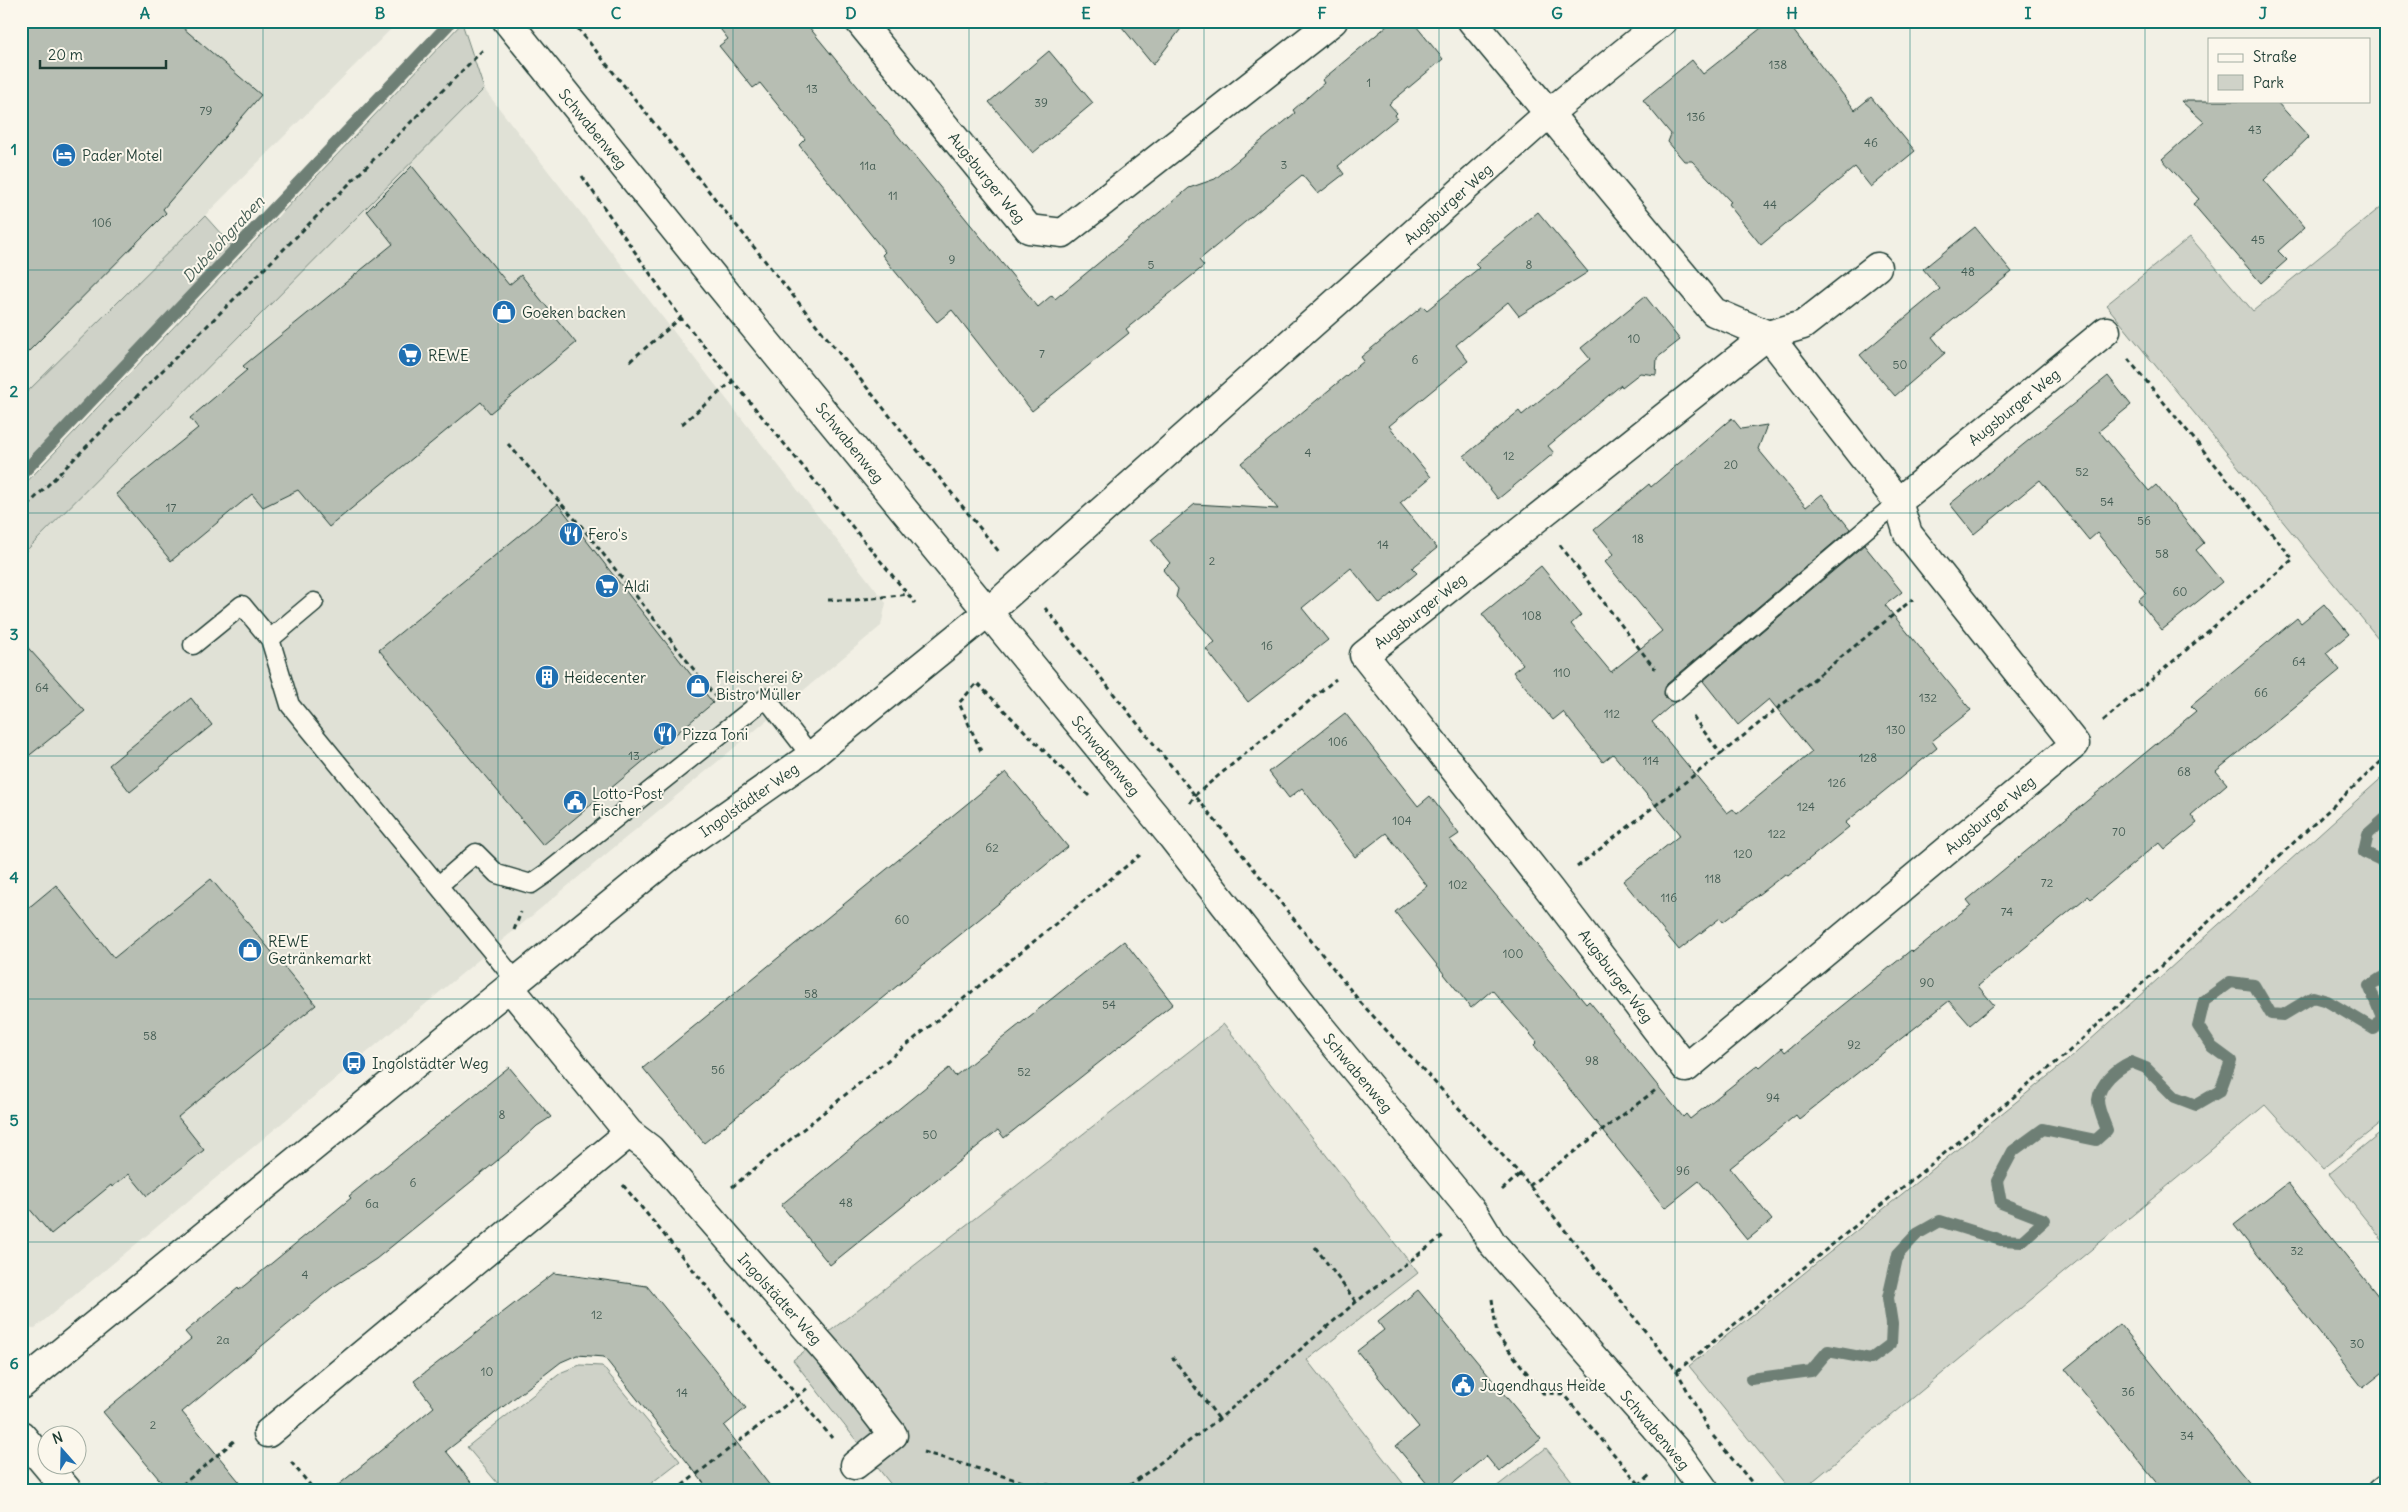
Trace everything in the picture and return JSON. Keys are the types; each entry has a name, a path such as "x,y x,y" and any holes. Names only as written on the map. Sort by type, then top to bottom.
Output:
{"street":[{"name":"Augsburger Weg","path":"859,21 1028,229 1064,233 1333,21"},
{"path":"1472,21 1714,312 1768,335 1898,502 1908,534 2075,744"},
{"name":"Augsburger Weg","path":"988,612 1024,582 1548,114 1663,21"},
{"name":"Schwabenweg","path":"507,22 1169,833 1321,1028 1475,1215 1492,1243 1676,1451 1704,1491"},
{"name":"Augsburger Weg","path":"1877,267 1803,326 1768,335 1364,655 1549,889 1686,1068 2075,744"},
{"name":"Augsburger Weg","path":"1898,502 2106,331"},
{"name":"Ingolstädter Weg","path":"21,1385 510,978 680,848 811,756 988,612"},
{"name":"Ingolstädter Weg","path":"510,978 629,1134 650,1149 702,1211 838,1364 893,1435"},
{"path":"268,1433 629,1134"},
{"path":"21,1435 68,1491"},
{"path":"855,1465 893,1435"},
{"path":"2383,1491 2387,1488"}],"lane":[{"path":"1674,692 1898,502"},
{"path":"270,639 314,602"},
{"path":"193,645 242,605 270,639 290,706 439,885 510,978"},
{"path":"439,885 476,853 497,874 532,884 766,698 811,756"}],"path":[{"path":"572,21 1196,795 1361,1003 1530,1186 1676,1371 1710,1432 1759,1491"},
{"path":"21,512 487,46 507,22"},
{"path":"580,173 681,318 915,602"},
{"path":"630,360 681,318"},
{"path":"2075,744 2293,559 2106,331"},
{"path":"682,424 733,381"},
{"path":"508,444 582,527 735,722"},
{"path":"1539,518 1721,754"},
{"path":"1549,889 1721,754 1940,576"},
{"path":"828,600 856,600 909,594"},
{"path":"702,1211 1169,833 1196,795 1364,655"},
{"path":"977,683 959,703 981,751"},
{"path":"1676,1371 2064,1056 2387,756"},
{"path":"510,978 532,884"},
{"path":"1530,1186 1686,1068"},
{"path":"600,1157 855,1465"},
{"path":"1122,1491 1219,1419 1356,1302 1447,1232 1475,1215 1520,1174"},
{"path":"1315,1246 1356,1302"},
{"path":"22,1338 23,1268"},
{"path":"1172,1357 1219,1419"},
{"path":"675,1491 838,1364"},
{"path":"893,1435 901,1446 1026,1483 1116,1491"}],"shaded area":[{"path":"21,21 399,21 21,400"},
{"path":"484,89 886,603 881,626 35,1328 21,1327 21,556"}],"green space":[{"path":"462,23 484,89 21,556 21,488"},
{"path":"2387,202 2387,649 2106,305 2190,237 2253,311"},
{"path":"205,216 232,246 21,467 21,398"},
{"path":"2387,773 2387,1118 2323,1169 2265,1105 1801,1491 1791,1491 1689,1366 2068,1060"},
{"path":"1224,1024 1418,1273 1307,1360 1409,1491 896,1491 793,1360"},
{"path":"2387,1127 2387,1246 2329,1174"},
{"path":"580,1365 602,1366 680,1461 641,1491 504,1491 467,1447 562,1372"},
{"path":"1546,1448 1580,1491 1491,1491"}],"building":[{"path":"21,21 175,21 261,95 163,209 166,213 21,359"},
{"path":"714,21 804,21 1038,307 1052,295 1055,299 1189,188 1215,179 1295,113 1293,110 1324,83 1322,80 1393,21 1412,21 1443,59 1389,104 1397,113 1395,115 1397,118 1338,166 1344,174 1318,194 1302,175 1199,260 1204,266 1126,329 1129,333 1032,411 952,310 937,322 893,269 882,255 885,252 799,145 805,139 760,83 753,88 719,46 728,39"},
{"path":"1117,21 1187,21 1153,65"},
{"path":"1770,21 1786,21 1855,110 1871,97 1915,151 1871,187 1855,167 1761,245 1728,204 1731,202 1692,161 1684,161 1668,142 1671,134 1643,100 1692,60 1703,74"},
{"path":"1049,51 1093,103 1033,153 989,102"},
{"path":"2181,101 2277,102 2309,137 2264,180 2305,227 2278,251 2287,260 2261,283 2193,204 2199,199 2162,159 2204,122"},
{"name":"REWE","path":"412,166 509,285 521,275 576,343 490,413 481,402 329,527 298,490 263,507 252,494 171,561 116,494 198,428 190,418 247,370 243,366 393,244 367,211"},
{"path":"1538,212 1588,272 1519,316 1508,302 1456,345 1468,361 1389,426 1431,477 1400,503 1437,548 1412,568 1417,573 1380,604 1351,568 1302,608 1328,640 1248,702 1206,649 1215,642 1176,597 1178,589 1163,570 1170,563 1151,540 1195,504 1278,509 1241,463 1364,361 1361,357 1423,306 1427,310 1479,268 1475,264"},
{"path":"1975,227 2012,272 1932,337 1945,353 1895,396 1860,355 1940,289 1923,269"},
{"path":"1645,296 1680,340 1657,358 1656,375 1640,373 1622,387 1621,385 1548,446 1554,453 1498,499 1464,456 1519,411 1522,415 1590,359 1581,348"},
{"path":"2108,376 2131,405 2099,431 2149,491 2156,485 2204,543 2196,550 2222,582 2162,630 2138,600 2146,593 2097,533 2089,540 2040,480 1974,534 1950,504"},
{"path":"1732,418 1741,429 1767,425 1758,449 1806,507 1822,494 1850,529 1667,684 1664,694 1666,699 1675,702 1652,722 1727,813 1733,809 1737,814 1812,752 1769,699 1738,725 1703,681 1864,545 1902,592 1885,605 1971,710 1932,741 1937,748 1845,823 1849,827 1788,876 1785,874 1723,922 1720,918 1679,950 1623,881 1680,835 1613,754 1603,762 1563,712 1553,720 1513,672 1523,664 1482,614 1541,566 1581,615 1571,624 1611,672 1662,631 1605,562 1614,554 1594,530 1649,484 1651,487"},
{"name":"Heidecenter","path":"558,504 713,703 543,845 379,650"},
{"path":"2324,604 2349,634 2326,653 2340,670 2216,771 2227,784 2191,815 2197,823 2165,849 2159,842 2091,899 2088,896 1978,986 1994,1005 1970,1025 1949,1001 1799,1119 1796,1115 1730,1168 1772,1220 1747,1240 1699,1181 1665,1208 1534,1045 1537,1042 1492,990 1471,1008 1395,912 1427,886 1386,833 1355,857 1302,788 1289,798 1269,772 1345,713 1418,806 1430,796 1459,834 1450,840 1586,1004 1589,1001 1683,1117 1686,1114 1690,1119 1758,1065 1760,1067 1782,1048 1785,1052 1911,950 1913,952 1971,905 1967,900 2196,711 2191,706 2297,618 2301,623"},
{"path":"21,640 85,711 21,762"},
{"path":"191,698 212,725 130,792 109,765"},
{"path":"1006,772 1068,847 704,1143 643,1068"},
{"path":"211,879 316,1005 178,1117 204,1150 147,1196 129,1174 112,1187 111,1185 51,1234 21,1199 21,914 56,885 114,958"},
{"path":"1124,941 1173,1004 1004,1138 998,1130 830,1265 781,1205 949,1068 955,1076"},
{"path":"509,1067 551,1117 537,1126 519,1143 376,1259 333,1287 182,1412 247,1491 169,1491 103,1412 191,1339 185,1332 238,1288 239,1290 351,1198 349,1196"},
{"path":"2288,1183 2387,1307 2387,1369 2363,1388 2234,1225"},
{"path":"554,1273 647,1286 746,1408 724,1426 774,1491 710,1491 604,1357 577,1355 561,1362 446,1451 478,1491 331,1491 434,1407 414,1381"},
{"name":"Jugendhaus Heide","path":"1418,1290 1541,1439 1499,1472 1486,1456 1444,1491 1433,1491 1396,1446 1419,1427 1357,1351 1384,1330 1378,1322"},
{"path":"2120,1324 2256,1491 2163,1491 2065,1369"}],"waterway":[{"name":"Dubelohgraben","path":"21,475 448,25"},
{"path":"2387,817 2368,834 2364,852 2383,861 2387,859"},
{"path":"1751,1379 1811,1371 1828,1351 1871,1359 1891,1344 1892,1324 1888,1298 1898,1254 1917,1234 1940,1221 2001,1240 2022,1241 2045,1220 2001,1203 1997,1181 2013,1151 2043,1129 2096,1140 2107,1130 2099,1107 2099,1094 2105,1082 2125,1065 2131,1062 2146,1068 2175,1097 2196,1105 2220,1091 2231,1061 2212,1047 2198,1026 2204,1001 2230,982 2254,985 2271,1014 2283,1015 2313,997 2327,1001 2374,1029 2382,1017 2369,986 2381,978 2387,978"}],"place":[{"name":"Pader Motel","path":"64,155"},
{"name":"Goeken backen","path":"504,312"},
{"name":"REWE","path":"410,355"},
{"name":"Fero's","path":"571,534"},
{"name":"Aldi","path":"607,586"},
{"name":"Heidecenter","path":"547,677"},
{"name":"Fleischerei & Bistro Müller","path":"698,686"},
{"name":"Pizza Toni","path":"665,734"},
{"name":"Lotto-Post Fischer","path":"575,802"},
{"name":"REWE Getränkemarkt","path":"250,950"},
{"name":"Ingolstädter Weg","path":"354,1063"},
{"name":"Jugendhaus Heide","path":"1463,1385"}]}
